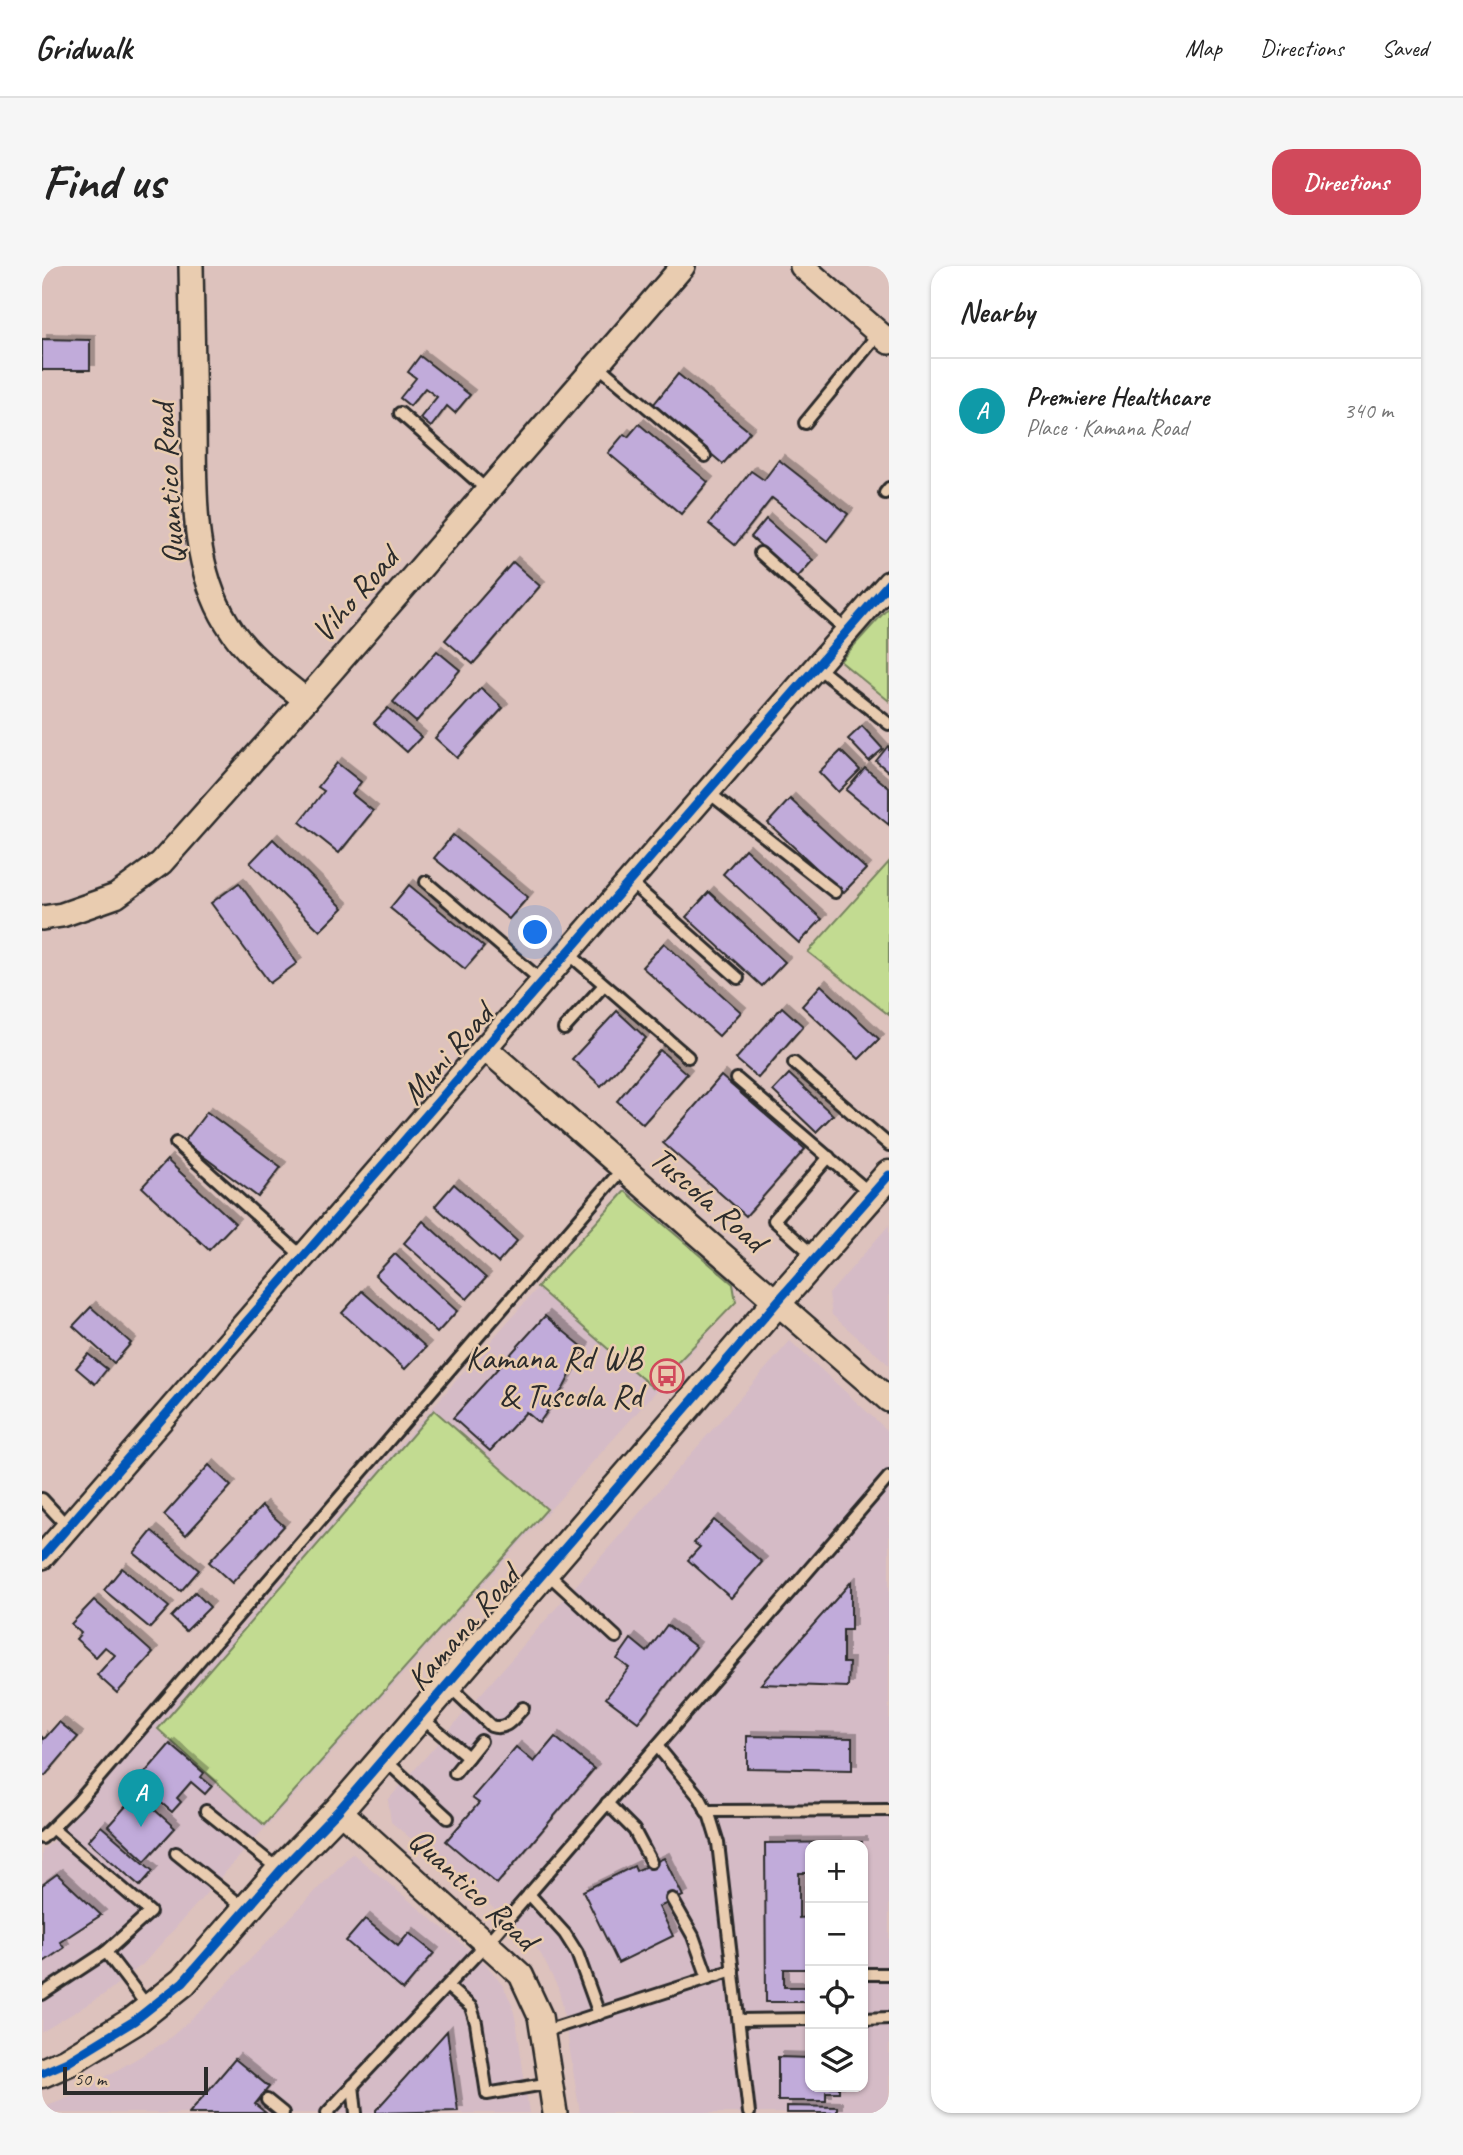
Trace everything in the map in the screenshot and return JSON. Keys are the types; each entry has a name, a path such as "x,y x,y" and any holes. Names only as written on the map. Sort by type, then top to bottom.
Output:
{"street":[{"name":"Quantico Road","path":"191,266 195,501 200,547 208,583 226,622 249,654 306,700"},
{"name":"Viho Road","path":"42,918 62,915 116,896 161,863 683,266"},
{"path":"803,266 884,338"},
{"name":"Muni Road","path":"42,1557 889,583"},
{"name":"Tuscola Road","path":"485,1048 889,1400"},
{"name":"Kamana Road","path":"42,2073 67,2062 134,2021 183,1982 280,1871 339,1810 881,1185"},
{"name":"Quantico Road","path":"339,1810 521,1975 540,2016 555,2113"}],"lane":[{"path":"804,423 884,338"},
{"path":"597,365 705,456"},
{"path":"400,413 488,491"},
{"path":"760,553 847,631"},
{"path":"817,667 889,724"},
{"path":"708,792 835,892"},
{"path":"630,882 738,978"},
{"path":"426,883 543,982"},
{"path":"568,953 688,1057"},
{"path":"564,1029 604,985"},
{"path":"794,1063 889,1145"},
{"path":"737,1079 829,1157 881,1185"},
{"path":"176,1143 303,1257"},
{"path":"816,1258 774,1220 829,1157"},
{"path":"42,1839 624,1168"},
{"path":"327,2113 487,1943 889,1477"},
{"path":"42,1499 68,1527"},
{"path":"545,1571 616,1637"},
{"path":"447,1685 491,1726 499,1729 507,1726 523,1708"},
{"path":"420,1716 468,1757"},
{"path":"455,1773 481,1741"},
{"path":"657,1746 700,1798 718,1843 749,2113"},
{"path":"383,1759 448,1818"},
{"path":"607,1803 634,1830 651,1861"},
{"path":"706,1811 889,1810"},
{"path":"206,1811 280,1871"},
{"path":"42,1994 106,1952 150,1912 53,1829"},
{"path":"176,1853 246,1910"},
{"path":"529,1894 565,1934 577,1953 599,2014"},
{"path":"673,1899 693,1936 708,1978"},
{"path":"106,1952 149,2009"},
{"path":"542,2032 733,1970"},
{"path":"868,1974 889,1974"},
{"path":"447,1986 471,2007 477,2023 486,2094 551,2083"},
{"path":"868,2019 889,2018"},
{"path":"739,2020 805,2019"},
{"path":"353,2085 356,2113"},
{"path":"267,2100 283,2113"}],"shaded area":[{"path":"625,1188 735,1282 737,1301 143,1964 103,1995 42,2032 42,1850 51,1843"},
{"path":"889,1225 889,1365 832,1315 829,1294"},
{"path":"790,1341 889,1432 889,2113 580,2113 562,2003 558,1988 542,1956 521,1931 391,1822 388,1800"},
{"path":"352,1853 486,1964 503,1986 512,2004 517,2027 529,2113 42,2113 42,2107 76,2094 165,2042 202,2010"}],"green space":[{"path":"889,607 889,701 840,661"},
{"path":"889,862 889,1015 808,952"},
{"path":"625,1191 733,1284 736,1302 653,1388 537,1287"},
{"path":"434,1410 547,1509 264,1825 158,1729"}],"building":[{"path":"42,339 90,340 90,370 42,370"},
{"path":"420,356 470,395 455,413 447,406 431,427 420,418 437,397 425,388 410,406 400,398 416,378 408,372"},
{"path":"678,374 750,432 723,464 653,405"},
{"path":"639,424 708,482 681,514 608,453 624,434 628,437"},
{"path":"779,460 848,514 827,541 772,498 735,545 709,524 751,471 764,480"},
{"path":"766,519 813,560 797,578 751,537"},
{"path":"513,562 540,586 473,664 445,640"},
{"path":"437,651 460,670 416,722 393,702"},
{"path":"481,688 503,708 457,758 435,738"},
{"path":"388,708 421,737 407,752 374,723"},
{"path":"862,726 883,749 869,761 848,739"},
{"path":"889,747 889,772 876,761"},
{"path":"841,751 860,770 838,792 819,772"},
{"path":"337,763 361,782 352,794 373,811 339,853 300,822 324,791 318,787"},
{"path":"865,768 889,788 889,825 846,790"},
{"path":"790,799 866,869 843,893 768,823"},
{"path":"453,835 528,897 509,919 434,858"},
{"path":"273,839 343,908 320,931 250,863"},
{"path":"745,849 822,919 799,943 723,874"},
{"path":"239,883 297,963 270,983 211,903"},
{"path":"409,885 484,947 465,969 390,908"},
{"path":"709,892 785,962 762,986 686,917"},
{"path":"664,943 741,1012 719,1036 642,967"},
{"path":"821,985 879,1039 859,1059 802,1006"},
{"path":"782,1007 803,1026 758,1078 736,1059"},
{"path":"617,1011 646,1038 601,1086 572,1059"},
{"path":"660,1050 687,1074 643,1124 617,1101"},
{"path":"789,1074 833,1115 816,1132 773,1091"},
{"path":"721,1076 805,1149 746,1216 663,1143"},
{"path":"207,1112 281,1167 258,1197 184,1142"},
{"path":"167,1160 235,1223 209,1250 142,1187"},
{"path":"454,1184 517,1241 498,1263 435,1206"},
{"path":"423,1221 486,1278 467,1299 404,1243"},
{"path":"395,1254 457,1311 437,1333 375,1275"},
{"path":"362,1291 426,1347 405,1369 342,1313"},
{"path":"91,1307 131,1343 114,1363 73,1326"},
{"path":"545,1316 584,1348 564,1387 539,1423 526,1412 490,1451 453,1418"},
{"path":"88,1354 107,1369 95,1384 76,1368"},
{"path":"209,1465 231,1486 186,1535 164,1515"},
{"path":"262,1506 284,1526 232,1583 209,1562"},
{"path":"714,1520 762,1562 731,1598 688,1560 700,1547 694,1543"},
{"path":"152,1531 199,1570 181,1591 134,1553"},
{"path":"122,1568 169,1607 150,1628 104,1590"},
{"path":"851,1582 851,1630 843,1630 843,1663 849,1663 848,1687 761,1684"},
{"path":"195,1592 210,1607 186,1631 171,1617"},
{"path":"94,1600 153,1653 117,1693 97,1675 115,1655 105,1647 96,1657 76,1639 81,1633 71,1624"},
{"path":"667,1625 696,1647 638,1722 606,1698 629,1668 617,1659 631,1639 647,1652"},
{"path":"59,1722 78,1737 45,1776 42,1774 42,1737 44,1739"},
{"path":"747,1736 852,1738 852,1770 747,1768"},
{"path":"555,1737 594,1769 497,1884 446,1841 479,1803 472,1798 516,1747 534,1762"},
{"path":"170,1744 204,1773 201,1777 212,1786 205,1794 191,1782 177,1798 181,1802 172,1812 137,1782"},
{"path":"137,1794 175,1828 145,1861 108,1826"},
{"path":"101,1826 153,1871 140,1886 88,1841"},
{"path":"765,1843 805,1843 805,1873 799,1873 799,1918 805,1917 805,1969 784,1969 784,1987 805,1987 805,2002 766,2002"},
{"path":"664,1858 683,1896 659,1907 673,1936 618,1963 583,1891 634,1866 636,1871"},
{"path":"57,1874 101,1915 60,1942 64,1948 42,1963 42,1885"},
{"path":"365,1919 398,1946 409,1933 434,1953 403,1990 346,1941"},
{"path":"447,2031 458,2111 376,2113 376,2110"},
{"path":"778,2057 805,2058 805,2092 826,2092 826,2101 778,2101"},
{"path":"235,2059 269,2087 255,2104 266,2113 189,2113"},
{"path":"787,2106 837,2107 837,2113 787,2113"}],"cycle path":[{"path":"42,1557 889,583"},
{"path":"42,2073 67,2062 134,2021 183,1982 280,1871 339,1810 889,1175"}],"place":[{"name":"Kamana Rd WB & Tuscola Rd","path":"667,1376"},
{"name":"Premiere Healthcare","path":"141,1827"}]}
